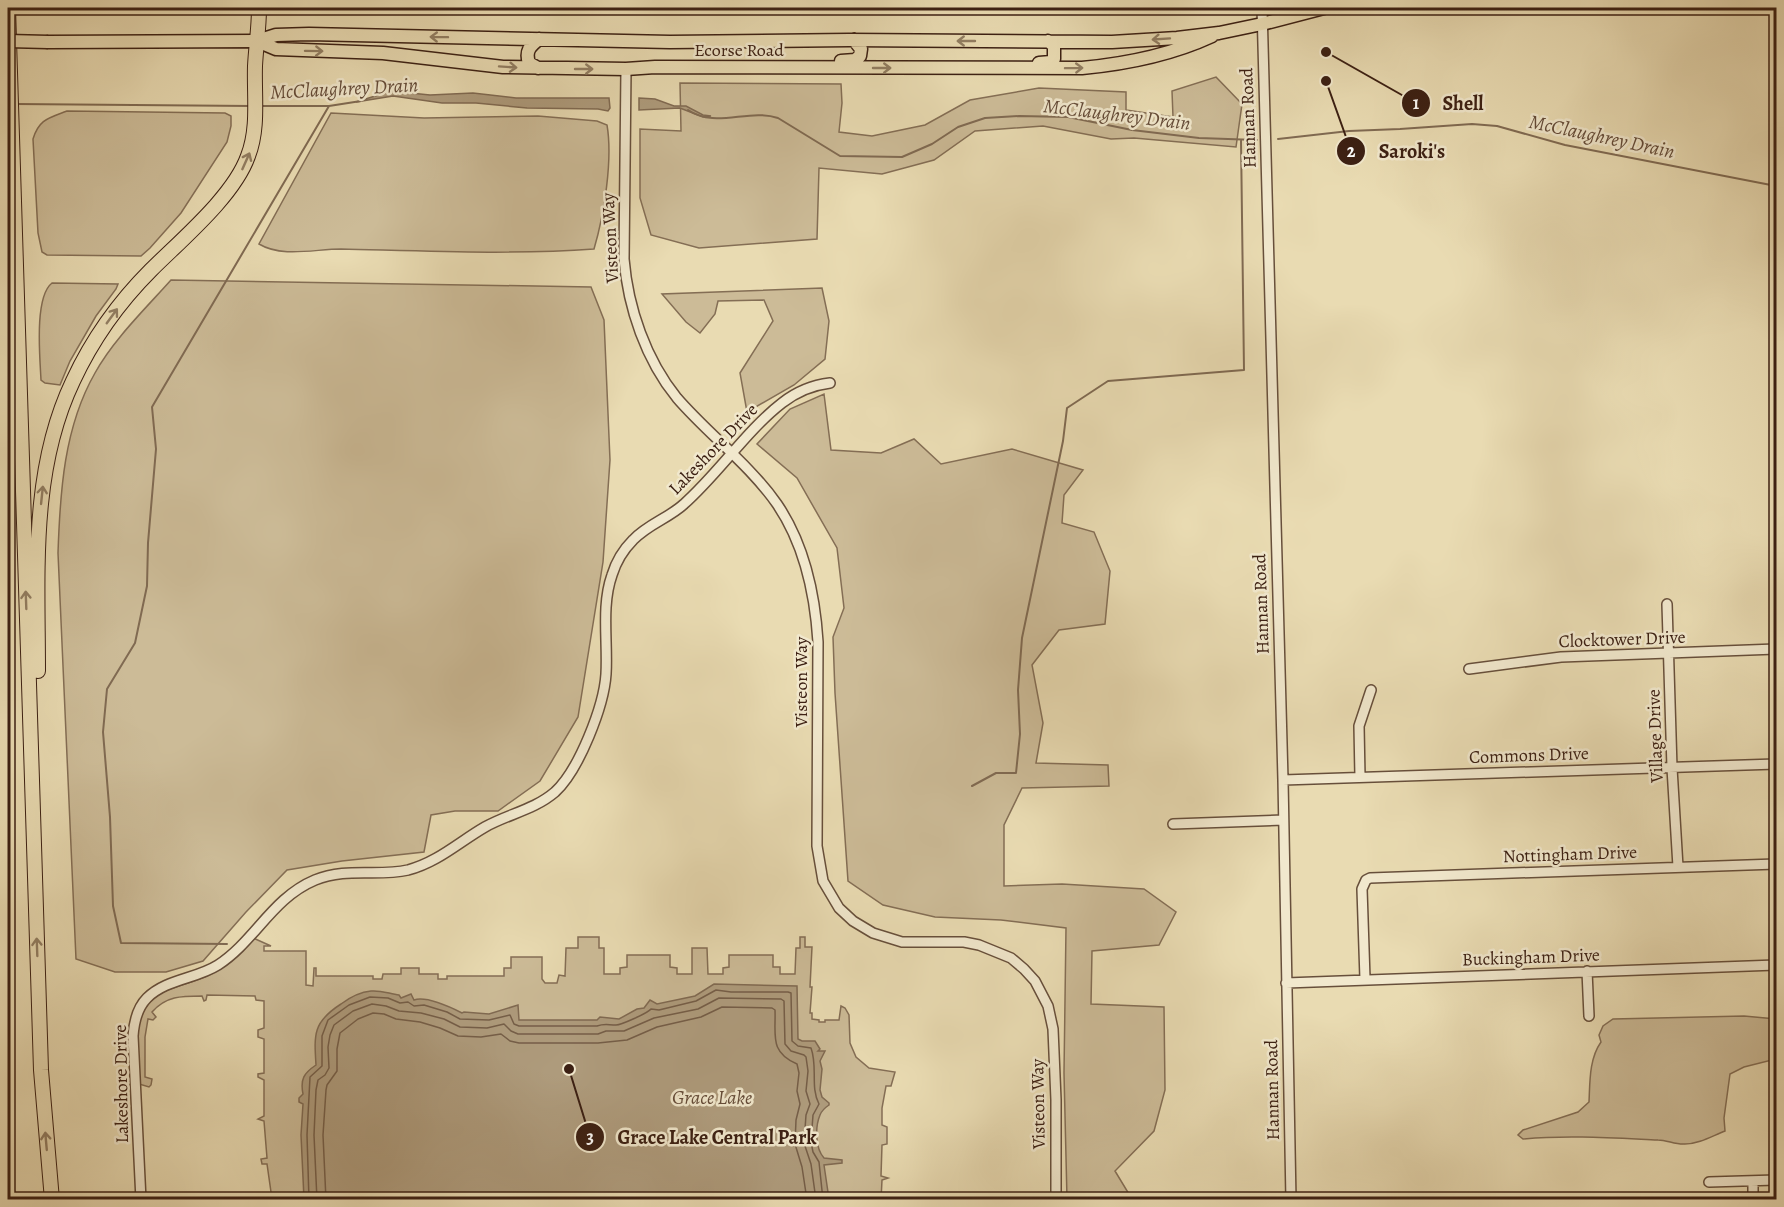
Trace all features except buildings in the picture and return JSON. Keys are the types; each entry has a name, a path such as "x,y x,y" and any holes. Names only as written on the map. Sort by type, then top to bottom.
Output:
{"highway":[{"path":"8,8 41,1070 52,1200"},
{"path":"32,763 38,714 40,506 48,455 61,411 84,360 115,311 150,270 218,202 243,169 252,143 259,8"},
{"path":"8,1194 8,1200"}],"main road":[{"name":"Ecorse Road","path":"8,41 257,41 276,35 309,34 670,42 1124,41 1219,33 1324,8"},
{"name":"Ecorse Road","path":"257,41 276,49 383,53 542,69 655,67 974,69 1082,68 1114,65 1179,49 1219,33"},
{"path":"539,39 528,49 527,56 529,63 542,69"},
{"path":"655,67 670,61 688,59 855,60 861,56 861,53 854,40"},
{"path":"974,69 985,63 1051,62 1054,59 1055,50 1048,41"}],"street":[{"name":"Hannan Road","path":"1262,8 1292,1200"},
{"name":"Visteon Way","path":"626,69 624,260 633,309 646,346 667,384 689,410 766,489 778,506 801,552 813,594 818,642 818,851 823,881 839,908 853,921 873,933 902,942 964,942 985,946 1015,962 1038,986 1048,1006 1053,1029 1056,1200"},
{"name":"Lakeshore Drive","path":"141,1200 133,1036 136,1017 144,1001 162,988 207,971 223,962 281,902 303,885 336,873 400,871 420,866 445,854 489,825 539,804 556,791 574,768 601,700 606,676 607,598 616,564 626,548 638,534 682,506 782,403 812,387 830,383"},
{"name":"Village Drive","path":"1667,604 1672,768 1678,867"},
{"name":"Clocktower Drive","path":"1469,669 1561,657 1776,649"},
{"path":"1360,777 1359,726 1371,690"},
{"name":"Commons Drive","path":"1283,780 1776,764"},
{"path":"1173,824 1283,820"},
{"name":"Nottingham Drive","path":"1365,979 1362,889 1366,880 1374,877 1776,864"},
{"name":"Buckingham Drive","path":"1286,983 1776,965"},
{"path":"1587,971 1589,1016"},
{"path":"1709,1182 1776,1180"},
{"path":"1753,1181 1753,1200"}],"shaded area":[{"path":"1216,77 1242,104 1236,147 1134,138 1111,139 1043,126 975,131 934,160 882,174 819,168 817,239 699,248 651,235 640,198 640,129 681,131 680,83 841,84 839,132 872,136 925,125 970,100 1039,88 1126,92 1126,110 1173,117 1172,91"},
{"path":"67,111 225,113 231,116 231,126 227,142 181,213 141,256 47,255 42,252 38,233 33,139 42,123"},
{"path":"331,113 424,118 538,116 597,121 607,125 609,154 606,187 594,249 499,252 341,249 288,252 259,244"},
{"path":"171,280 591,287 604,320 610,460 603,562 578,717 540,781 498,811 455,811 431,815 424,852 287,870 203,961 166,972 115,972 76,959 58,553 60,507 66,460 76,415 95,373 111,348"},
{"path":"52,283 118,284 70,361 60,385 45,383 41,380 40,314 46,290"},
{"path":"822,288 829,321 825,359 794,385 747,412 740,373 773,321 764,300 718,301 715,314 700,333 686,322 662,294"},
{"path":"824,394 831,450 881,453 914,439 941,464 1012,449 1083,470 1064,495 1062,523 1094,532 1110,571 1105,624 1059,630 1032,665 1043,723 1036,763 1108,765 1109,786 1022,788 1004,825 1004,886 1062,884 1144,889 1176,912 1159,945 1092,951 1091,1004 1164,1007 1165,1090 1154,1131 1115,1171 1132,1199 1067,1199 1064,1073 1066,928 1001,920 935,917 883,905 848,881 833,637 844,608 837,548 797,478 757,444 790,409"},
{"name":"Grace Lake","path":"578,937 599,937 599,948 604,948 604,974 620,974 620,968 627,967 627,955 670,955 670,967 677,968 677,974 692,974 692,948 707,948 708,974 723,974 723,968 729,967 729,955 773,955 773,967 780,967 780,974 795,974 796,948 800,948 800,937 805,937 805,947 812,947 810,1013 812,1013 812,1019 819,1020 819,1022 839,1020 841,1006 845,1008 849,1015 850,1043 856,1057 869,1068 895,1072 891,1086 886,1086 882,1108 882,1125 887,1127 887,1144 882,1145 881,1176 888,1178 882,1180 881,1200 272,1199 267,1164 262,1164 261,1159 267,1158 264,1121 258,1119 264,1116 264,1080 258,1077 258,1074 264,1073 264,1039 258,1037 258,1030 264,1028 264,1001 256,1000 255,996 207,995 204,1001 202,996 181,997 168,1000 157,1007 152,1012 156,1017 153,1020 148,1019 145,1037 145,1077 152,1079 151,1085 149,1087 139,1084 137,1046 140,1020 144,1009 163,992 211,974 253,938 271,946 264,946 264,951 306,951 306,985 313,986 314,968 316,968 316,976 373,976 373,979 382,979 383,974 401,974 401,968 419,968 419,974 438,974 438,979 447,979 447,976 504,976 504,968 511,968 511,957 542,957 542,979 545,983 557,983 559,975 565,976 566,948 578,948"},
{"path":"1744,1016 1776,1019 1776,1059 1744,1067 1730,1074 1724,1118 1725,1131 1690,1144 1661,1140 1607,1138 1523,1139 1518,1135 1523,1130 1578,1112 1589,1102 1592,1063 1601,1042 1599,1035 1603,1026 1613,1019"}],"water":[{"path":"391,91 430,95 473,93 516,98 609,98 610,108 608,111 527,108 476,103 442,103 393,96 356,102"},
{"path":"639,98 655,99 674,106 686,106 703,115 711,116 703,117 680,108 639,110"},
{"name":"Grace Lake","path":"714,984 797,986 798,1039 815,1041 820,1049 818,1051 825,1051 820,1061 822,1069 820,1090 822,1097 829,1105 818,1120 819,1149 824,1158 842,1160 842,1163 824,1165 829,1199 304,1199 301,1135 303,1104 299,1102 303,1094 302,1084 308,1071 316,1065 315,1045 320,1023 332,1011 351,998 371,991 399,995 401,998 411,994 414,1000 431,1001 462,1013 489,1014 518,1005 519,1020 597,1020 600,1017 619,1019 637,1009 644,1008 650,1000 657,1004 695,996"}],"waterway":[{"name":"McClaughrey Drain","path":"259,106 329,106 361,101"},
{"name":"McClaughrey Drain","path":"16,104 251,106"},
{"path":"227,944 121,943 113,906 110,817 103,732 107,689 135,643 147,586 148,543 156,449 152,407 329,106"},
{"name":"McClaughrey Drain","path":"688,110 710,118 755,115 778,118 840,156 902,157 932,144 958,127 985,118 1019,116 1068,117 1132,130 1199,138 1257,140"},
{"name":"McClaughrey Drain","path":"1278,139 1349,131 1472,124 1497,126 1565,145 1776,186"},
{"path":"972,786 996,773 1016,773 1020,734 1018,690 1022,638 1063,441 1067,408 1108,381 1244,370 1241,140"}],"place":[{"name":"Shell","path":"1326,52"},
{"name":"Saroki's","path":"1326,81"},
{"name":"Grace Lake Central Park","path":"569,1069"}]}
